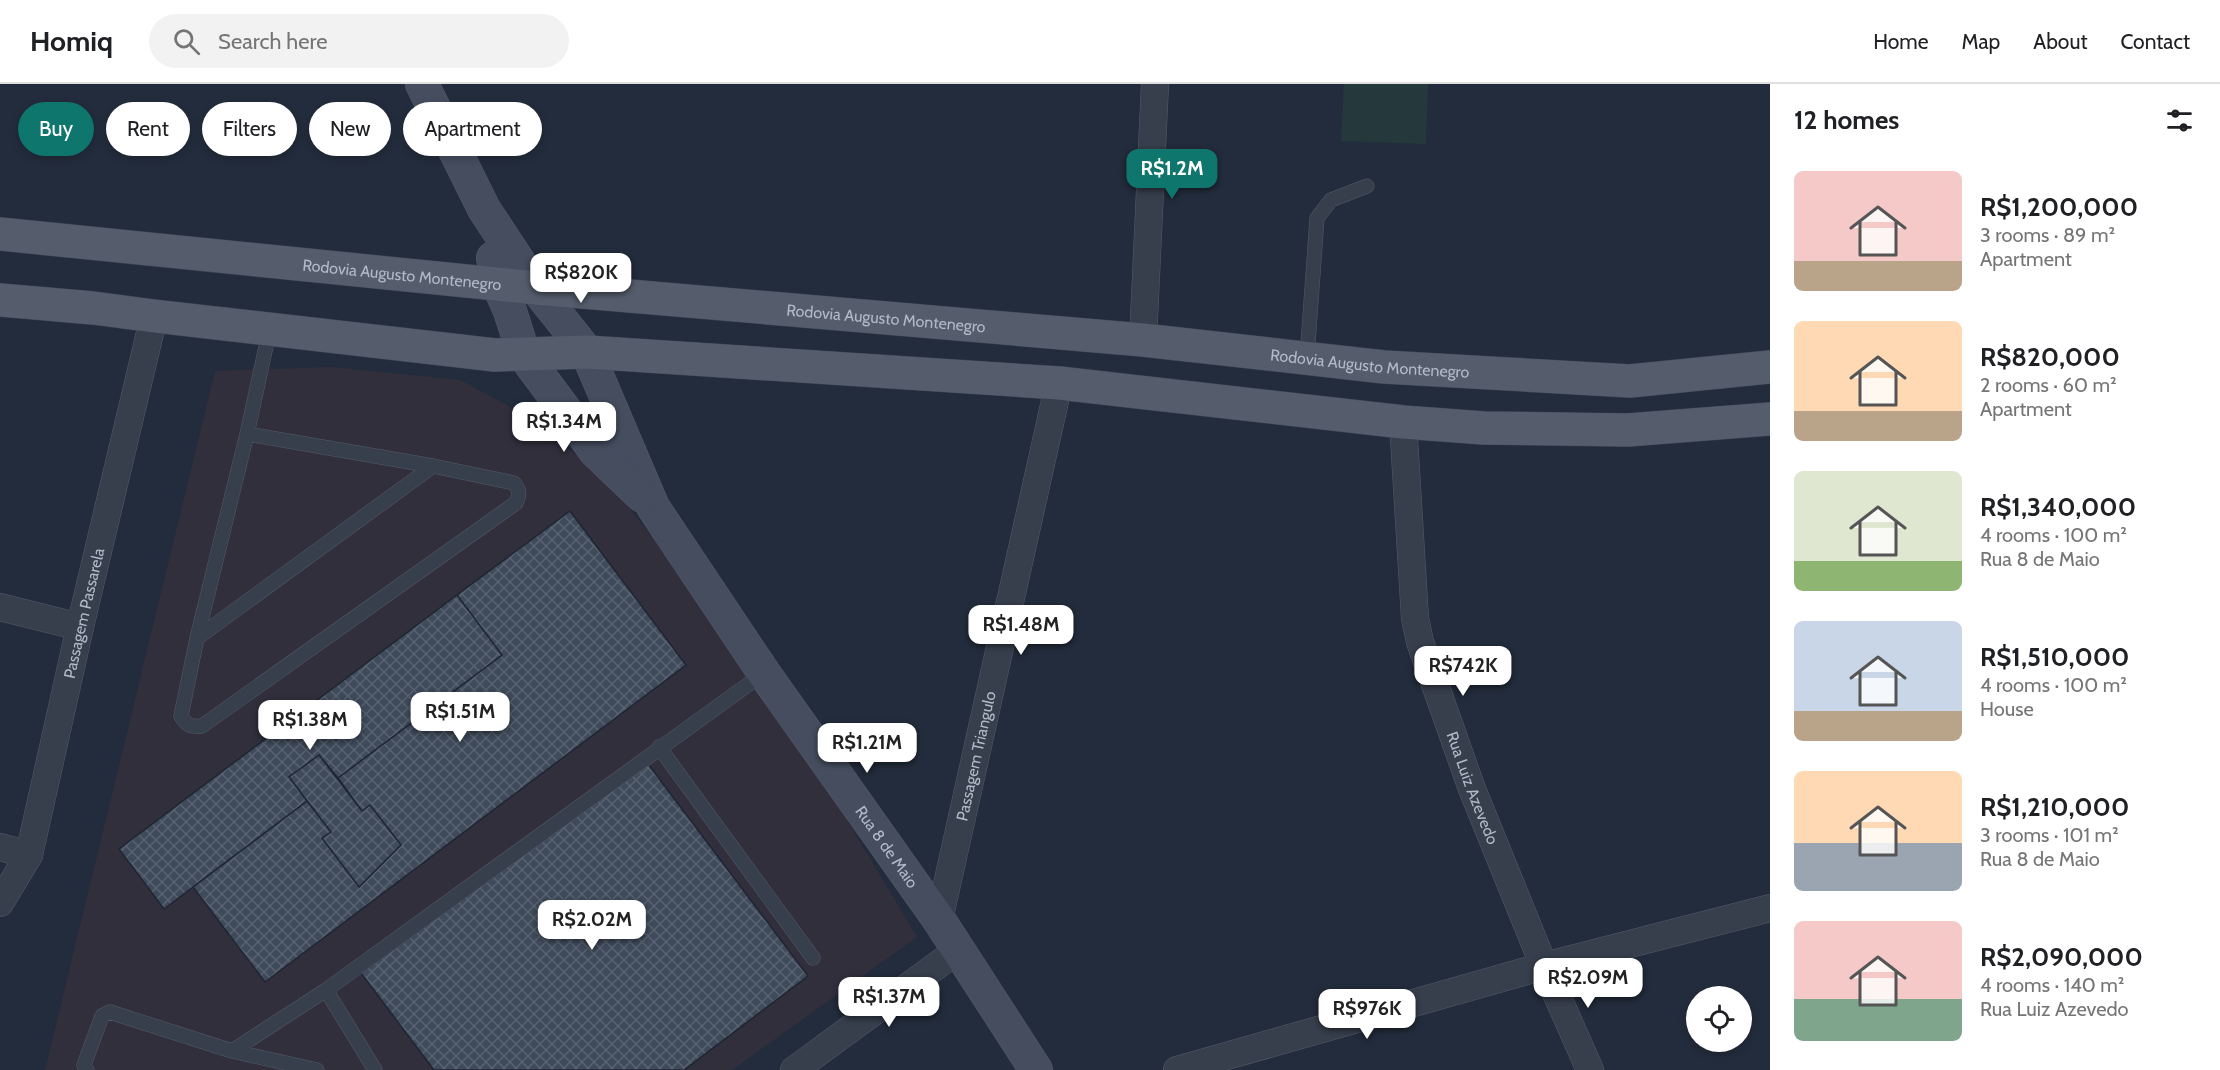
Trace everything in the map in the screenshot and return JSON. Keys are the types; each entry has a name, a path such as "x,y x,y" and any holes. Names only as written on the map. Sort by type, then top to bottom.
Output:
{"main road":[{"name":"Rodovia Augusto Montenegro","path":"0,234 536,288 1143,340 1384,367 1630,381 1770,367"},
{"path":"0,300 93,308 495,355 524,356 587,352 1059,383 1403,422 1484,428 1628,430 1770,419"},
{"path":"1628,430 1630,381"}],"street":[{"name":"Rua 8 de Maio","path":"422,84 484,209 536,288 587,352 653,507 764,673 939,920 1036,1070"},
{"path":"1143,340 1155,84"},
{"name":"Rua 8 de Maio","path":"484,209 498,284 510,311 524,356 596,452 653,507"},
{"name":"Passagem Passarela","path":"0,903 29,855 80,627 154,316"},
{"name":"Passagem Triangulo","path":"939,920 1059,383"},
{"name":"Rua Luiz Azevedo","path":"1403,422 1415,618 1420,642 1472,789 1544,966 1590,1070"},
{"path":"0,607 80,627"},
{"path":"0,847 29,855"},
{"path":"1177,1070 1544,966 1770,908"},
{"path":"794,1070 958,950"}],"lane":[{"path":"1307,358 1317,218 1331,200 1367,186"},
{"path":"247,434 433,466 514,483 519,489 520,496 516,503 202,726 191,727 181,716 196,638 247,434 270,328"},
{"path":"196,638 433,466"},
{"path":"232,1051 326,990 764,673"},
{"path":"659,747 813,958"},
{"path":"326,990 375,1070"},
{"path":"87,1070 84,1065 102,1016 110,1012 232,1051 317,1070"}],"shaded area":[{"path":"330,367 460,380 529,417 602,476 678,567 826,785 917,937 732,1070 45,1070 215,371"}],"green space":[{"path":"1344,84 1428,84 1426,144 1341,141"}],"building":[{"path":"570,511 686,665 265,982 193,887 307,801 331,832 322,838 359,887 401,845 370,805 362,811 338,778 502,655 457,595"},
{"path":"457,595 502,655 338,778 319,755 289,777 307,801 164,909 119,849"},
{"path":"319,755 362,811 370,805 401,845 359,887 322,838 331,832 289,777"},
{"path":"648,764 808,976 684,1070 434,1070 361,973"}]}
